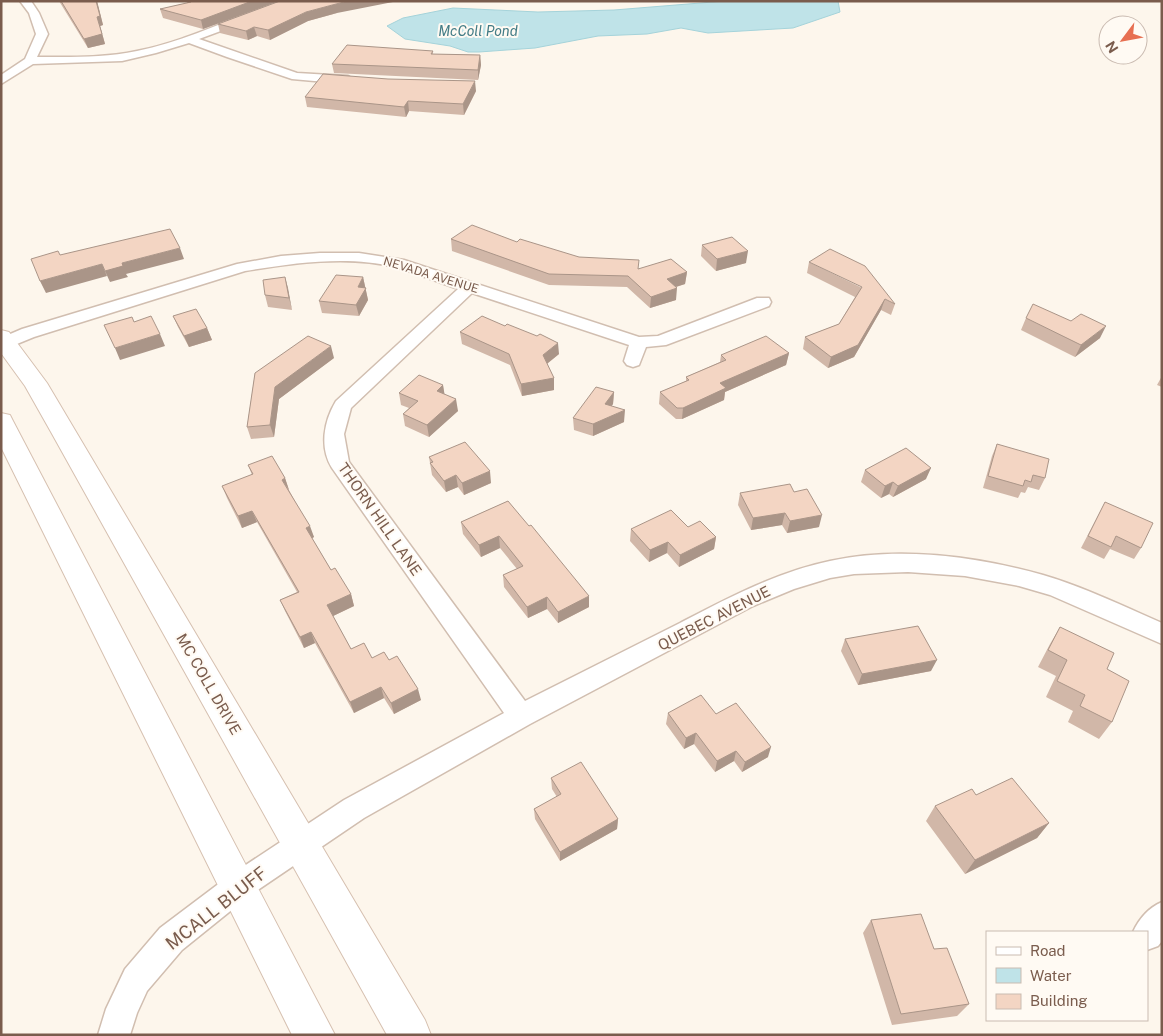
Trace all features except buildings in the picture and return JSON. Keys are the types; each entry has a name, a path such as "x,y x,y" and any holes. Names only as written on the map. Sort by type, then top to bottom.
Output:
{"main road":[{"name":"MC COLL DRIVE","path":"3,340 35,383 60,425 410,1035"},
{"path":"1,421 314,1035"}],"street":[{"path":"25,1 34,13 42,34 30,61"},
{"path":"1,80 30,61 120,58 150,51 247,16 297,1"},
{"path":"190,38 231,55 296,76 362,81"},
{"name":"NEVADA AVENUE","path":"3,340 243,267 316,257 374,258 398,262 621,338 639,342 660,341 763,302"},
{"name":"THORN HILL LANE","path":"469,286 343,405 335,422 333,442 339,463 521,716"},
{"path":"633,360 639,342"},
{"name":"QUEBEC AVENUE","path":"301,844 354,809 521,716 744,600 804,576 841,568 879,563 931,565 990,571 1044,584 1114,612 1162,634"},
{"name":"MCALL BLUFF","path":"114,1035 122,1009 136,980 172,939 239,886 301,844"},
{"path":"1148,934 1162,917"}],"water":[{"name":"McColl Pond","path":"725,1 838,1 840,12 793,28 708,33 681,28 647,34 598,36 535,48 479,52 468,52 450,46 405,39 387,26 403,18 453,8 538,12 614,10"}]}
